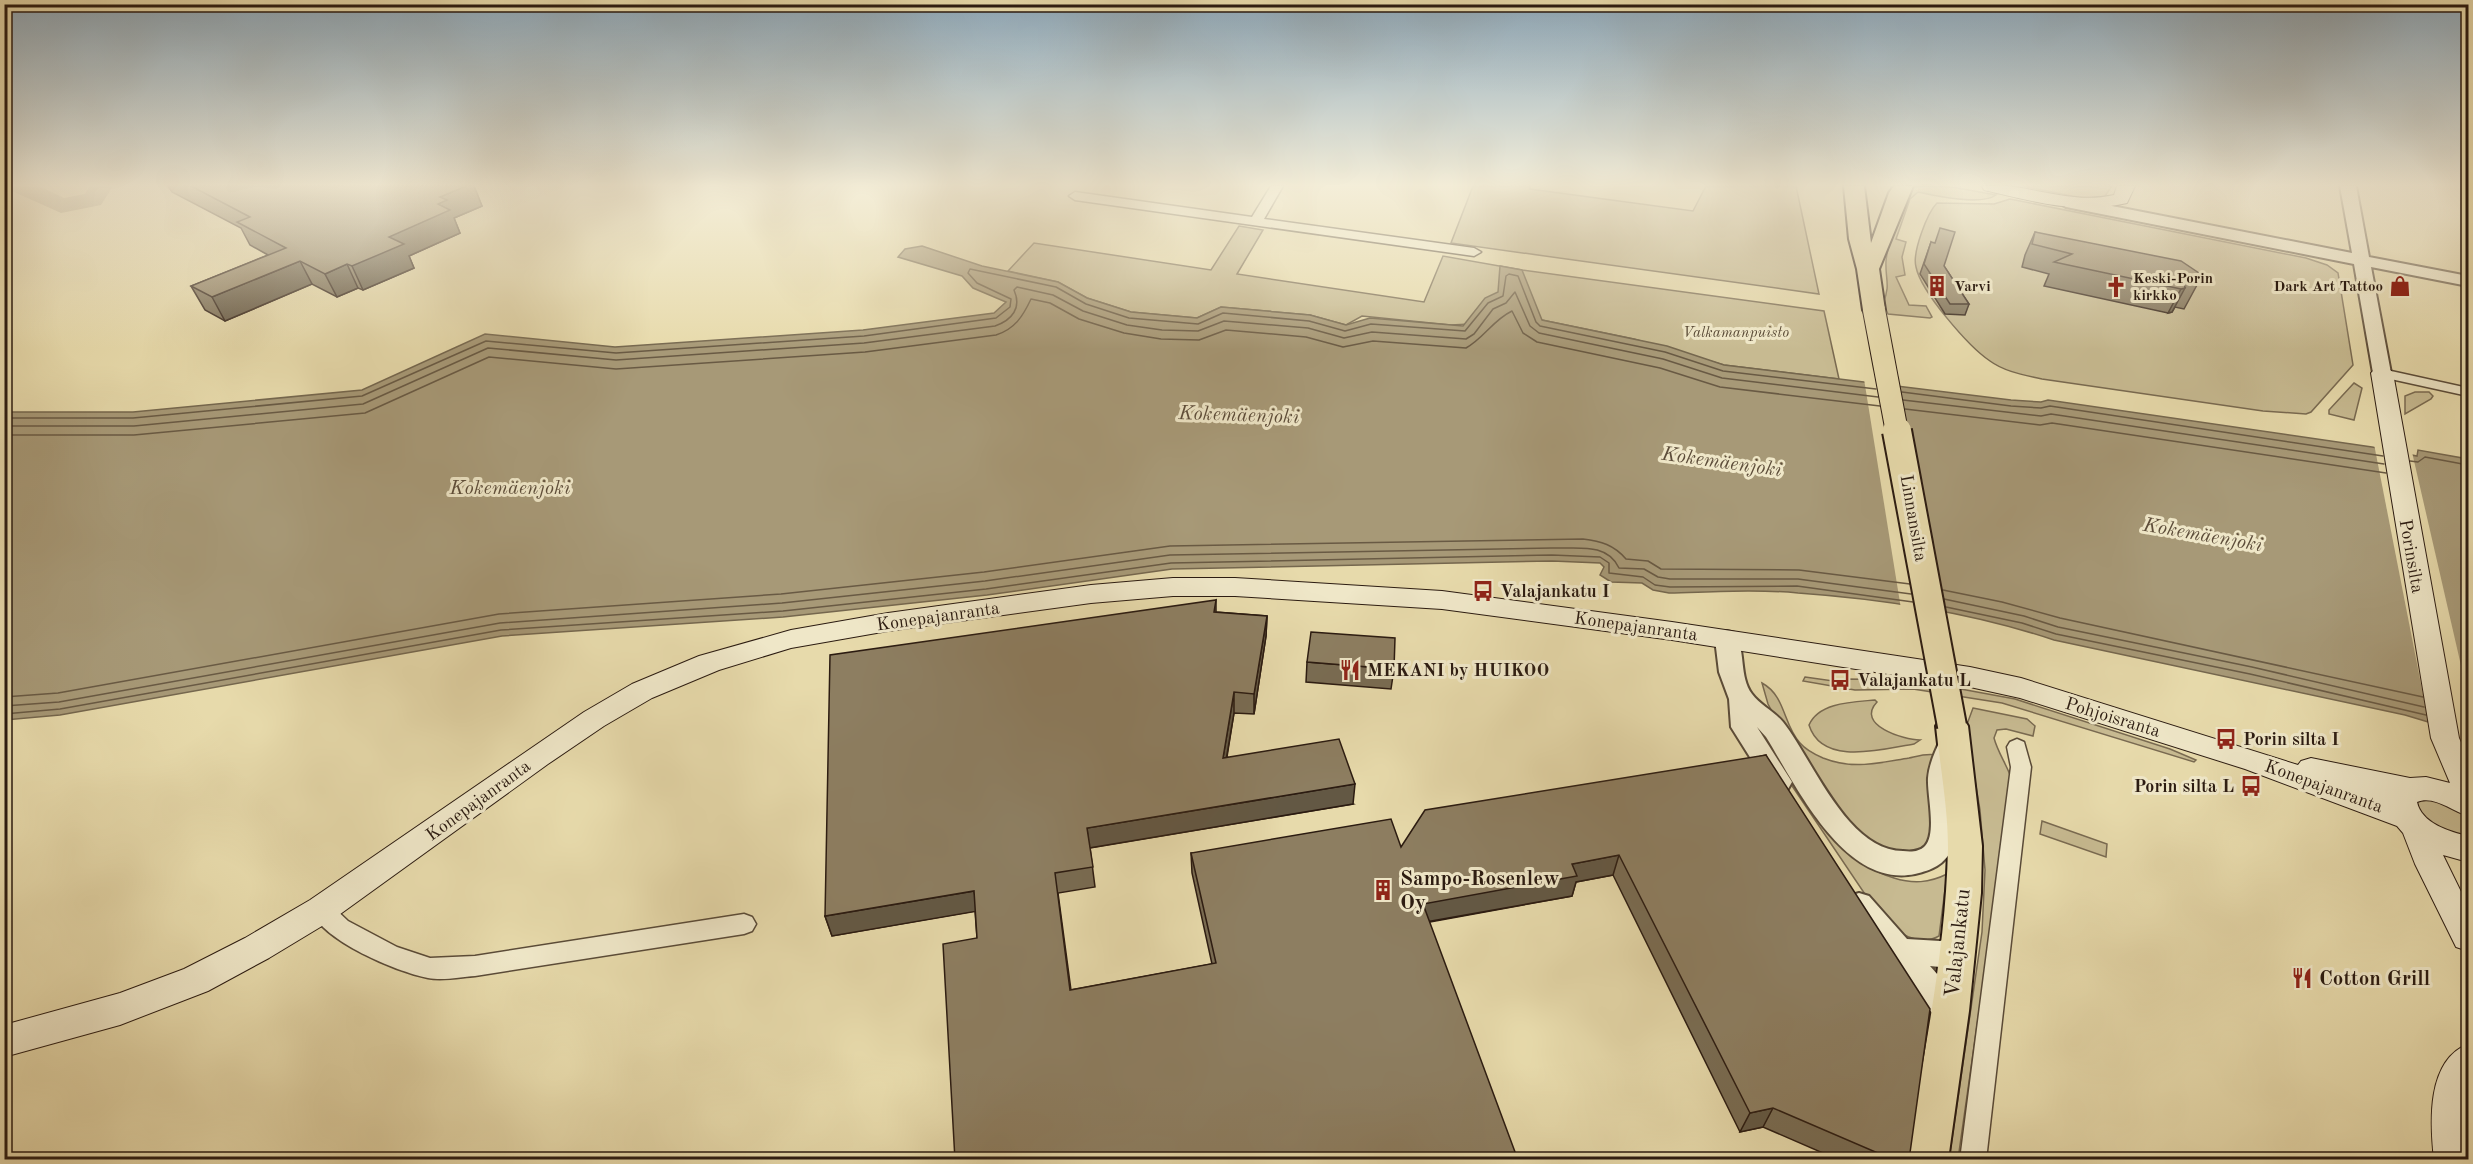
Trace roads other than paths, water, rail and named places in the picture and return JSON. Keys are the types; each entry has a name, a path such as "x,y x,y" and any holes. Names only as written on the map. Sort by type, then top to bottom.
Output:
{"main road":[{"path":"1859,240 1868,269"},
{"path":"1868,269 1873,240"},
{"path":"1868,269 1882,240"},
{"name":"Linnansilta","path":"1868,269 1952,731"},
{"name":"Porinsilta","path":"2382,373 2445,738 2469,790"},
{"name":"Konepajanranta","path":"4,1041 120,1009 196,980 257,948 321,910 538,756 642,691 708,663 791,639 888,622 1091,594 1173,587 1235,587 1442,600 1727,639 1970,677"},
{"name":"Pohjoisranta","path":"1970,677 2021,688 2255,761"},
{"name":"Valajankatu","path":"1927,1160 1958,948 1965,846 1952,731"},
{"name":"Porinsilta","path":"2414,805 2433,775 2445,738"},
{"name":"Konepajanranta","path":"2255,761 2302,780 2414,805"},
{"path":"2414,805 2440,791 2469,804"},
{"path":"2414,805 2439,841 2469,849"},
{"path":"2414,805 2431,864 2469,937"},
{"path":"2453,1160 2448,1121 2449,1099 2453,1086 2468,1064"}],"street":[{"path":"1392,240 1474,252"},
{"path":"2261,240 2469,281"},
{"path":"2358,240 2382,373 2469,392"},
{"path":"1727,639 1731,672 1741,699 1744,727 1813,834"},
{"path":"1741,699 1773,727 1830,815 1851,841 1885,861 1905,864 1925,860 1938,851 1943,835 1942,772 1952,731"},
{"path":"1973,1160 2021,767 2017,747"},
{"path":"1844,882 1861,909 1950,1011"},
{"path":"321,910 340,928 358,940 390,955 430,968 475,966 744,924"},
{"path":"1900,952 1940,954 1958,948"}],"water":[{"name":"Kokemäenjoki","path":"922,246 982,266 1058,282 1087,298 1131,312 1197,318 1221,307 1310,315 1346,325 1370,318 1463,326 1485,298 1498,292 1500,266 1522,270 1542,320 1667,346 1724,365 2011,400 2041,402 2048,400 2372,447 2417,456 2418,450 2468,459 2468,734 2405,715 2054,640 1960,615 1895,603 1782,592 1669,593 1653,590 1642,583 1611,582 1600,575 1604,567 1600,563 1552,561 1172,569 987,595 783,617 502,636 60,715 5,720 5,412 133,412 362,390 485,334 615,347 863,330 994,313 1006,302 973,288 962,276 898,257 905,249"}],"place":[{"name":"Varvi","path":"1937,286"},
{"name":"Dark Art Tattoo","path":"2400,286"},
{"name":"Keski-Porin kirkko","path":"2116,287"},
{"name":"Valajankatu I","path":"1483,591"},
{"name":"MEKANI by HUIKOO","path":"1350,670"},
{"name":"Valajankatu L","path":"1840,680"},
{"name":"Porin silta I","path":"2226,739"},
{"name":"Porin silta L","path":"2251,786"},
{"name":"Sampo-Rosenlew Oy","path":"1383,890"},
{"name":"Cotton Grill","path":"2302,978"}],"park label":[{"name":"Valkamanpuisto","path":"1736,332"}]}
